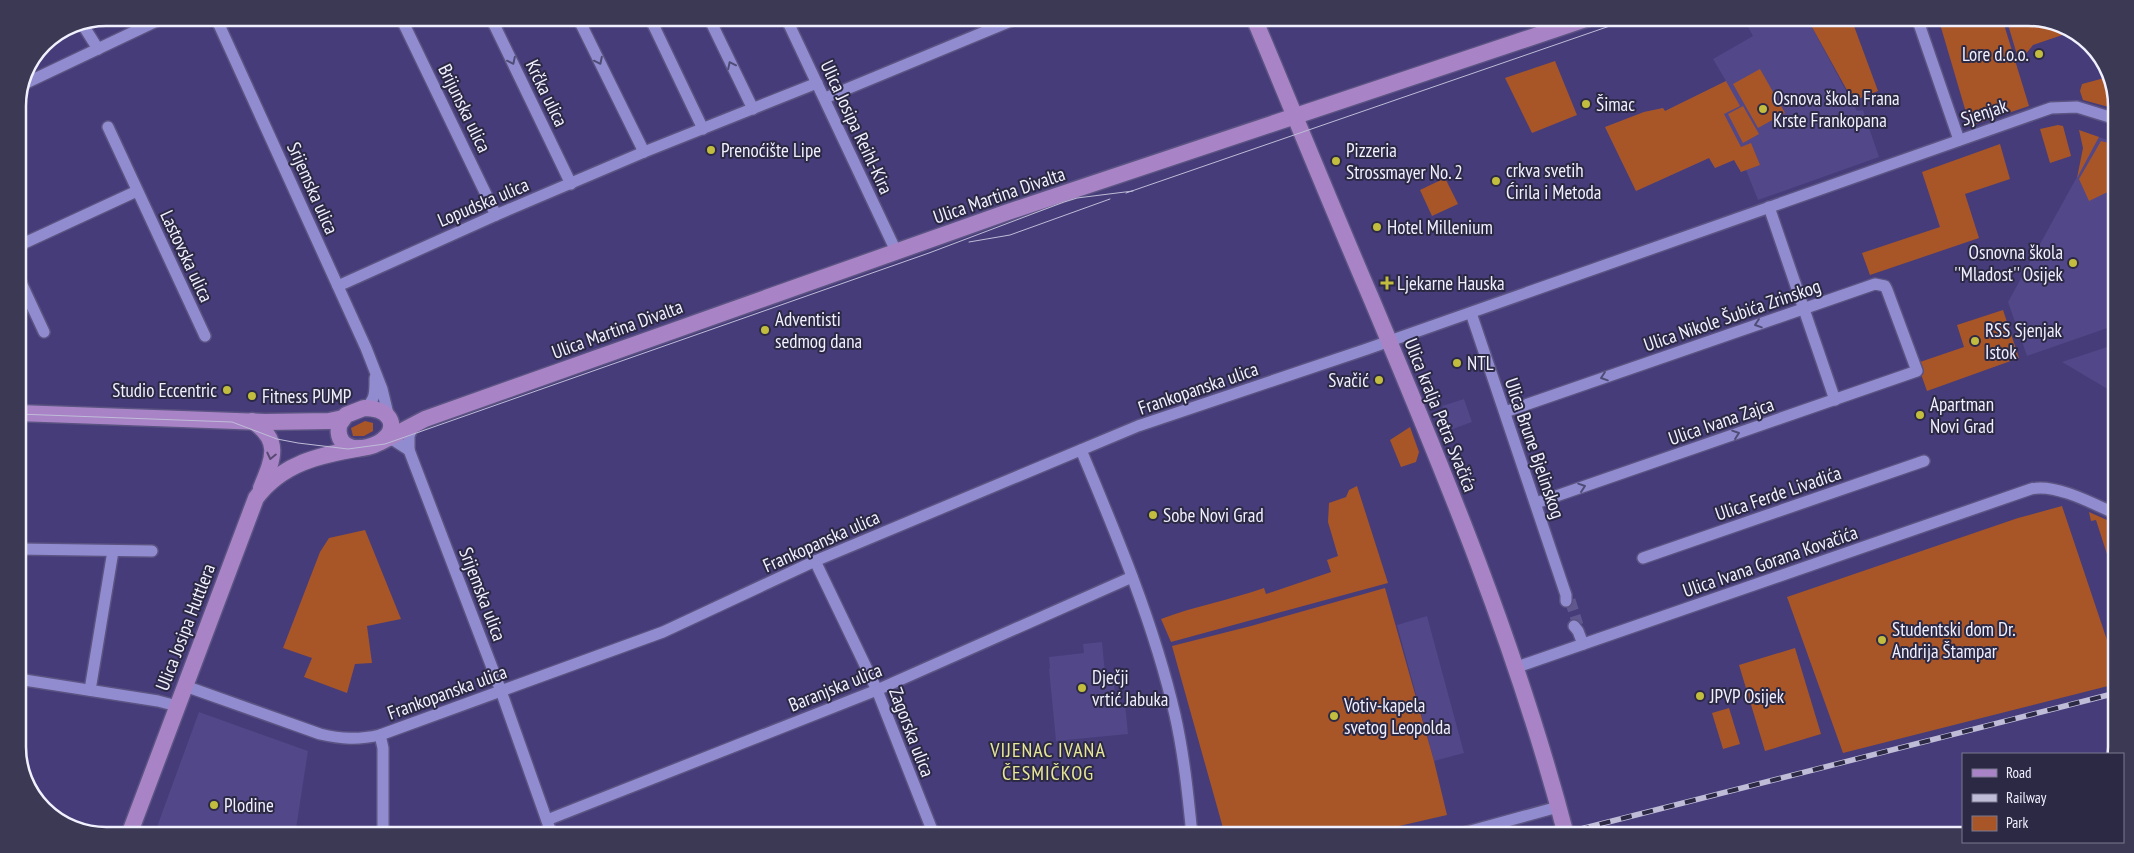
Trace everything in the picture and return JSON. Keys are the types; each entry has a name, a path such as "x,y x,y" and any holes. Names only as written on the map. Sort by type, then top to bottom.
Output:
{"street":[{"path":"31,81 146,26"},
{"name":"Srijemska ulica","path":"220,26 338,286 382,389 389,418"},
{"name":"Brijunska ulica","path":"405,26 496,215"},
{"name":"Krčka ulica","path":"496,26 571,184"},
{"path":"582,26 644,152"},
{"path":"654,26 703,129"},
{"path":"712,26 752,109"},
{"name":"Ulica Josipa Reihl-Kira","path":"790,26 896,251"},
{"path":"825,98 999,26"},
{"name":"Ulica kralja Petra Svačića","path":"1257,26 1438,458 1516,667 1564,827"},
{"name":"Ulica Martina Divalta","path":"383,440 420,422 896,251 1565,26"},
{"name":"Sjenjak","path":"1919,26 1959,140 2051,108 2077,107 2108,116"},
{"path":"86,29 98,49"},
{"name":"Lopudska ulica","path":"338,286 496,215 644,152 817,83"},
{"name":"Lastovska ulica","path":"108,127 205,336"},
{"name":"Frankopanska ulica","path":"185,686 320,734 341,739 367,738 380,735 663,632 815,561 1138,426 1470,313 1959,140"},
{"path":"26,242 137,191"},
{"path":"1769,207 1835,400"},
{"name":"Ulica Nikole Šubića Zrinskog","path":"1505,412 1870,285 1880,284 1884,286 1917,371"},
{"path":"26,293 44,332"},
{"name":"Ulica Brune Bjelinskog","path":"1470,313 1536,502 1567,599"},
{"name":"Ulica Ivana Zajca","path":"1536,502 1917,371"},
{"name":"Srijemska ulica","path":"364,408 371,403 374,397 375,374"},
{"path":"364,408 376,410 389,418 390,428 388,434 383,440 372,446 361,448 348,446 340,430 351,412 364,408"},
{"path":"26,413 258,421 294,429 340,430"},
{"name":"Ulica Martina Divalta","path":"389,418 420,422"},
{"path":"256,498 272,458 273,447 269,436 258,421"},
{"path":"383,440 395,442 409,450 409,436 420,422"},
{"name":"Ulica Josipa Huttlera","path":"311,458 340,430"},
{"name":"Ulica Josipa Huttlera","path":"132,827 256,498 278,474 311,458 361,448"},
{"name":"Srijemska ulica","path":"409,450 501,691 549,827"},
{"path":"1081,450 1132,577 1175,716 1191,827"},
{"name":"Ulica Ferde Livadića","path":"1643,558 1924,461"},
{"name":"Ulica Ivana Gorana Kovačića","path":"1516,667 2036,488 2055,490 2108,511"},
{"path":"26,549 152,551"},
{"path":"90,690 113,551"},
{"name":"Zagorska ulica","path":"815,561 877,690 930,827"},
{"name":"Baranjska ulica","path":"547,820 877,690 1132,577"},
{"path":"1577,627 1583,644"},
{"path":"26,680 158,700 177,706"},
{"path":"380,735 383,748 383,827"},
{"path":"1488,827 1558,807"}],"shaded area":[{"name":"Osnova škola Frana Krste Frankopana","path":"1747,26 1811,26 1857,111 1863,110 1879,157 1758,200 1746,170 1741,172 1734,160 1715,168 1709,158 1636,191 1605,127 1644,112 1663,108 1665,111 1726,81 1713,59 1753,36"},
{"name":"Osnovna škola ''Mladost'' Osijek","path":"2099,137 2108,140 2108,328 2027,356 2008,302"},
{"path":"2108,347 2108,389 2062,362"},
{"path":"1464,399 1472,422 1450,430 1442,406"},
{"path":"1427,616 1464,753 1434,761 1397,625"},
{"name":"Dječji vrtić Jabuka","path":"1102,642 1105,673 1113,672 1116,704 1125,703 1128,734 1056,741 1049,657 1084,653 1083,644"},
{"path":"199,712 308,751 296,827 157,827"}],"green space":[{"path":"1811,26 1854,26 1878,91 1853,101"},
{"path":"1941,26 2004,26 2029,106 1970,126"},
{"path":"2008,26 2038,27 2053,30 2063,35 2033,45 2025,55 2018,58"},
{"path":"1555,61 1577,115 1532,133 1505,78"},
{"path":"1760,69 1785,113 1758,128 1733,84"},
{"path":"2103,78 2108,107 2083,100 2080,91 2082,84"},
{"path":"1726,81 1740,106 1724,114 1741,147 1751,143 1760,165 1741,172 1734,160 1715,168 1709,158 1636,191 1605,127 1644,112 1663,108 1665,111"},
{"path":"1743,106 1759,134 1743,143 1728,114"},
{"path":"2058,125 2063,126 2071,156 2050,163 2040,129"},
{"path":"2079,130 2099,137 2077,178 2083,148"},
{"path":"2101,141 2108,143 2108,192 2089,201 2079,179"},
{"path":"2000,144 2010,179 1965,194 1979,238 1870,275 1862,253 1940,227 1922,172"},
{"path":"1445,178 1458,204 1432,216 1420,190"},
{"path":"2003,310 2019,358 1927,391 1917,363 1964,347 1957,325"},
{"path":"365,421 373,423 373,431 364,436 353,436 351,428"},
{"path":"1410,427 1419,452 1416,462 1401,467 1390,440"},
{"path":"1357,486 1388,583 1171,642 1161,619 1264,588 1266,594 1331,572 1327,560 1338,556 1328,522 1329,503 1346,497 1349,490"},
{"path":"2062,506 2108,643 2108,686 1843,753 1787,597 2018,518"},
{"path":"2089,512 2108,520 2108,557 2096,520 2091,521"},
{"path":"365,530 401,619 367,626 372,663 355,664 347,693 304,677 312,658 283,648 320,552 329,538"},
{"path":"1385,588 1434,761 1447,815 1395,827 1223,827 1172,646"},
{"path":"1795,648 1821,734 1765,751 1739,665"},
{"path":"1729,708 1740,744 1723,749 1712,713"}],"tunnel":[{"path":"1570,600 1578,625"}],"tram line":[{"path":"1126,193 1610,26"},
{"path":"26,414 232,422 277,439 298,443 348,449 385,444 929,253 1064,202 1077,198 1133,191"},
{"path":"969,242 1010,235 1110,199"}],"railway":[{"path":"1588,827 2108,695"}],"place":[{"name":"Lore d.o.o.","path":"2039,54"},
{"name":"Šimac","path":"1586,104"},
{"name":"Osnova škola Frana Krste Frankopana","path":"1763,109"},
{"name":"Prenoćište Lipe","path":"711,150"},
{"name":"Pizzeria Strossmayer No. 2","path":"1336,161"},
{"name":"crkva svetih Ćirila i Metoda","path":"1496,181"},
{"name":"Hotel Millenium","path":"1377,227"},
{"name":"Osnovna škola ''Mladost'' Osijek","path":"2073,263"},
{"name":"Ljekarne Hauska","path":"1387,283"},
{"name":"Adventisti sedmog dana","path":"765,330"},
{"name":"RSS Sjenjak Istok","path":"1975,341"},
{"name":"NTL","path":"1457,363"},
{"name":"Svačić","path":"1379,380"},
{"name":"Studio Eccentric","path":"227,390"},
{"name":"Fitness PUMP","path":"252,396"},
{"name":"Apartman Novi Grad","path":"1920,415"},
{"name":"Sobe Novi Grad","path":"1153,515"},
{"name":"Studentski dom Dr. Andrija Štampar","path":"1882,640"},
{"name":"Dječji vrtić Jabuka","path":"1082,688"},
{"name":"JPVP Osijek","path":"1700,696"},
{"name":"Votiv-kapela svetog Leopolda","path":"1334,716"},
{"name":"Plodine","path":"214,805"}],"district":[{"name":"VIJENAC IVANA ČESMIČKOG","path":"1048,762"}]}
